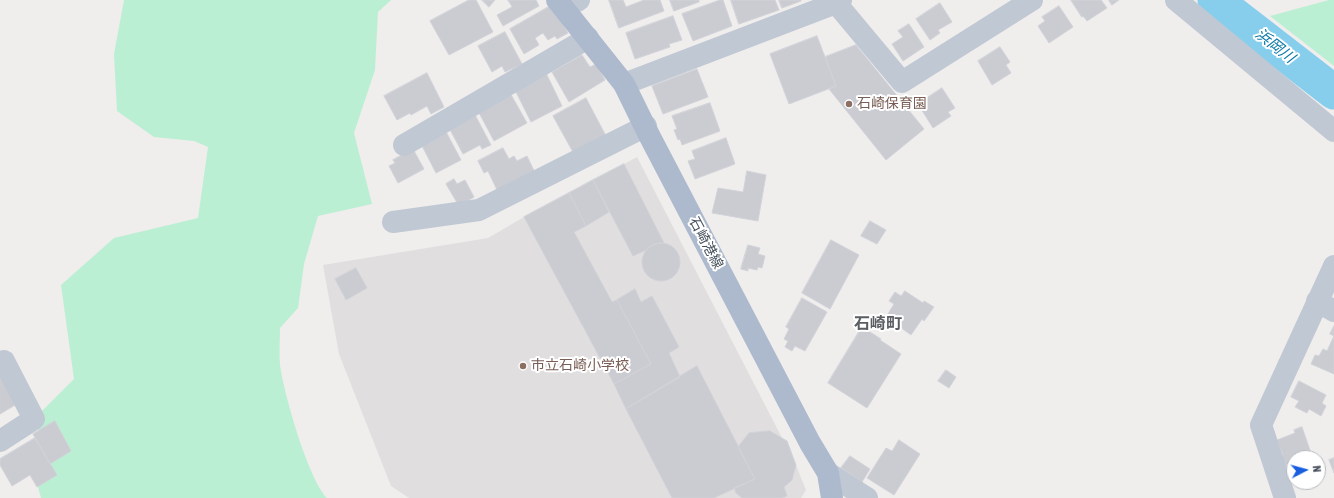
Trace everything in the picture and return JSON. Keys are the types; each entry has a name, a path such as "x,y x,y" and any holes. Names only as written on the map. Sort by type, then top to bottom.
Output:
{"main road":[{"name":"石崎港線","path":"567,2 588,38 624,84 810,443 828,473 832,498"}],"street":[{"path":"624,84 839,2 902,82 1032,0"},
{"path":"1176,0 1334,131"},
{"path":"404,145 588,38"},
{"path":"393,222 479,210 646,126"},
{"path":"1285,498 1261,425 1325,306 1334,266"},
{"path":"0,363 4,361 34,419 0,441"},
{"path":"828,473 867,498"}],"shaded area":[{"path":"637,157 796,465 806,490 801,498 409,498 391,486 339,354 323,265 488,238 524,217"}],"green space":[{"path":"124,0 391,0 378,12 375,70 354,133 372,204 318,216 304,264 298,308 280,328 280,365 286,395 298,435 312,473 327,498 41,498 36,480 39,414 74,379 61,285 114,238 198,218 208,147 194,141 154,137 117,111 114,54"},
{"path":"1329,0 1334,0 1334,66 1270,16"}],"building":[{"path":"469,0 476,0 493,32 449,55 430,21"},
{"path":"482,0 495,0 489,7"},
{"path":"508,0 536,0 539,6 503,26 497,15 512,7"},
{"path":"609,0 623,0 626,7 644,0 660,0 664,11 619,28"},
{"path":"670,0 699,0 699,2 674,11"},
{"path":"723,0 732,26 693,41 682,14"},
{"path":"731,0 775,0 779,10 739,24"},
{"path":"779,0 801,0 801,1 782,8"},
{"path":"1071,0 1101,0 1107,8 1087,21 1083,16 1082,17"},
{"path":"1109,0 1119,0 1112,5"},
{"path":"940,3 952,22 938,30 940,33 930,40 916,19"},
{"path":"552,5 568,33 557,39 555,36 548,40 543,33 535,38 539,45 524,54 510,29"},
{"path":"1059,6 1073,27 1049,43 1038,26 1045,21 1042,17"},
{"path":"673,16 682,40 669,44 670,47 635,59 626,33"},
{"path":"909,24 924,47 903,61 892,44 903,37 898,31"},
{"path":"505,32 522,64 505,72 502,66 492,72 478,46"},
{"path":"817,36 836,86 789,104 770,54"},
{"path":"856,45 924,129 886,160 829,89 836,86 825,57"},
{"path":"1000,47 1010,62 1006,65 1011,73 992,85 978,61"},
{"path":"582,55 590,67 596,64 605,80 569,102 552,72"},
{"path":"697,69 708,97 663,114 652,86"},
{"path":"427,73 444,107 431,114 427,106 411,115 410,113 397,120 384,96"},
{"path":"546,73 562,106 531,122 514,88"},
{"path":"942,88 955,108 948,112 951,116 933,128 918,104"},
{"path":"509,91 527,123 494,141 477,109"},
{"path":"586,98 606,136 574,154 553,116"},
{"path":"710,103 720,131 682,145 674,130 677,129 672,116"},
{"path":"473,111 491,145 482,149 480,145 463,154 447,124"},
{"path":"443,126 461,160 436,173 420,142"},
{"path":"726,138 735,164 695,179 688,161 695,159 692,151"},
{"path":"503,148 509,159 514,156 517,161 527,156 538,179 497,190 488,171 484,173 478,161"},
{"path":"413,149 424,169 398,183 389,166 395,163 393,160"},
{"path":"624,164 664,243 654,244 646,250 633,256 593,180"},
{"path":"747,171 766,175 758,221 712,213 718,188 743,192"},
{"path":"454,179 457,184 465,180 474,197 459,206 446,184"},
{"path":"593,180 609,212 586,226 569,193"},
{"path":"569,193 586,226 574,232 612,302 617,300 651,364 614,384 524,217"},
{"path":"870,221 886,230 877,244 861,236"},
{"path":"831,240 859,255 830,309 802,293"},
{"path":"657,243 665,243 675,248 679,255 679,269 675,276 665,281 657,281 647,276 645,273 642,266 642,258 647,248 650,246"},
{"path":"748,245 760,248 758,254 765,256 762,268 758,267 757,270 748,268 748,271 741,269"},
{"path":"356,268 367,288 346,300 335,279"},
{"path":"635,289 641,302 652,296 679,347 669,353 680,377 626,409 614,384 651,364 617,300"},
{"path":"905,291 923,303 924,301 934,307 924,321 922,319 911,335 886,317 894,304 889,301 895,292 901,296"},
{"path":"802,298 827,312 805,351 795,346 792,351 785,347 788,341 784,339 789,329 786,327"},
{"path":"1334,326 1334,336 1330,334"},
{"path":"862,327 901,354 867,408 828,383"},
{"path":"1334,336 1334,374 1311,364 1315,355 1319,356 1323,349 1327,351"},
{"path":"697,366 755,479 714,498 672,498 626,409"},
{"path":"946,370 956,377 949,388 938,381"},
{"path":"0,373 22,401 0,414"},
{"path":"1299,381 1326,395 1322,403 1326,406 1321,416 1309,409 1307,413 1295,407 1299,401 1291,397"},
{"path":"55,421 71,451 50,464 33,434"},
{"path":"1302,427 1310,450 1286,450 1286,465 1284,466 1281,456 1283,455 1277,440 1295,433 1294,430"},
{"path":"770,431 787,441 796,465 792,480 784,487 787,496 782,498 742,498 736,493 734,488 755,479 738,447 749,433"},
{"path":"35,438 57,475 37,487 30,475 12,486 0,465 0,459"},
{"path":"899,440 920,454 894,495 867,478 886,448 892,451"},
{"path":"850,456 870,469 862,482 841,468"},
{"path":"1334,458 1334,473 1329,460"}],"waterway":[{"name":"浜岡川","path":"1215,0 1334,92"}],"place":[{"name":"石崎保育園","path":"849,104"},
{"name":"市立石崎小学校","path":"523,366"}],"district":[{"name":"石崎町","path":"878,324"}]}
